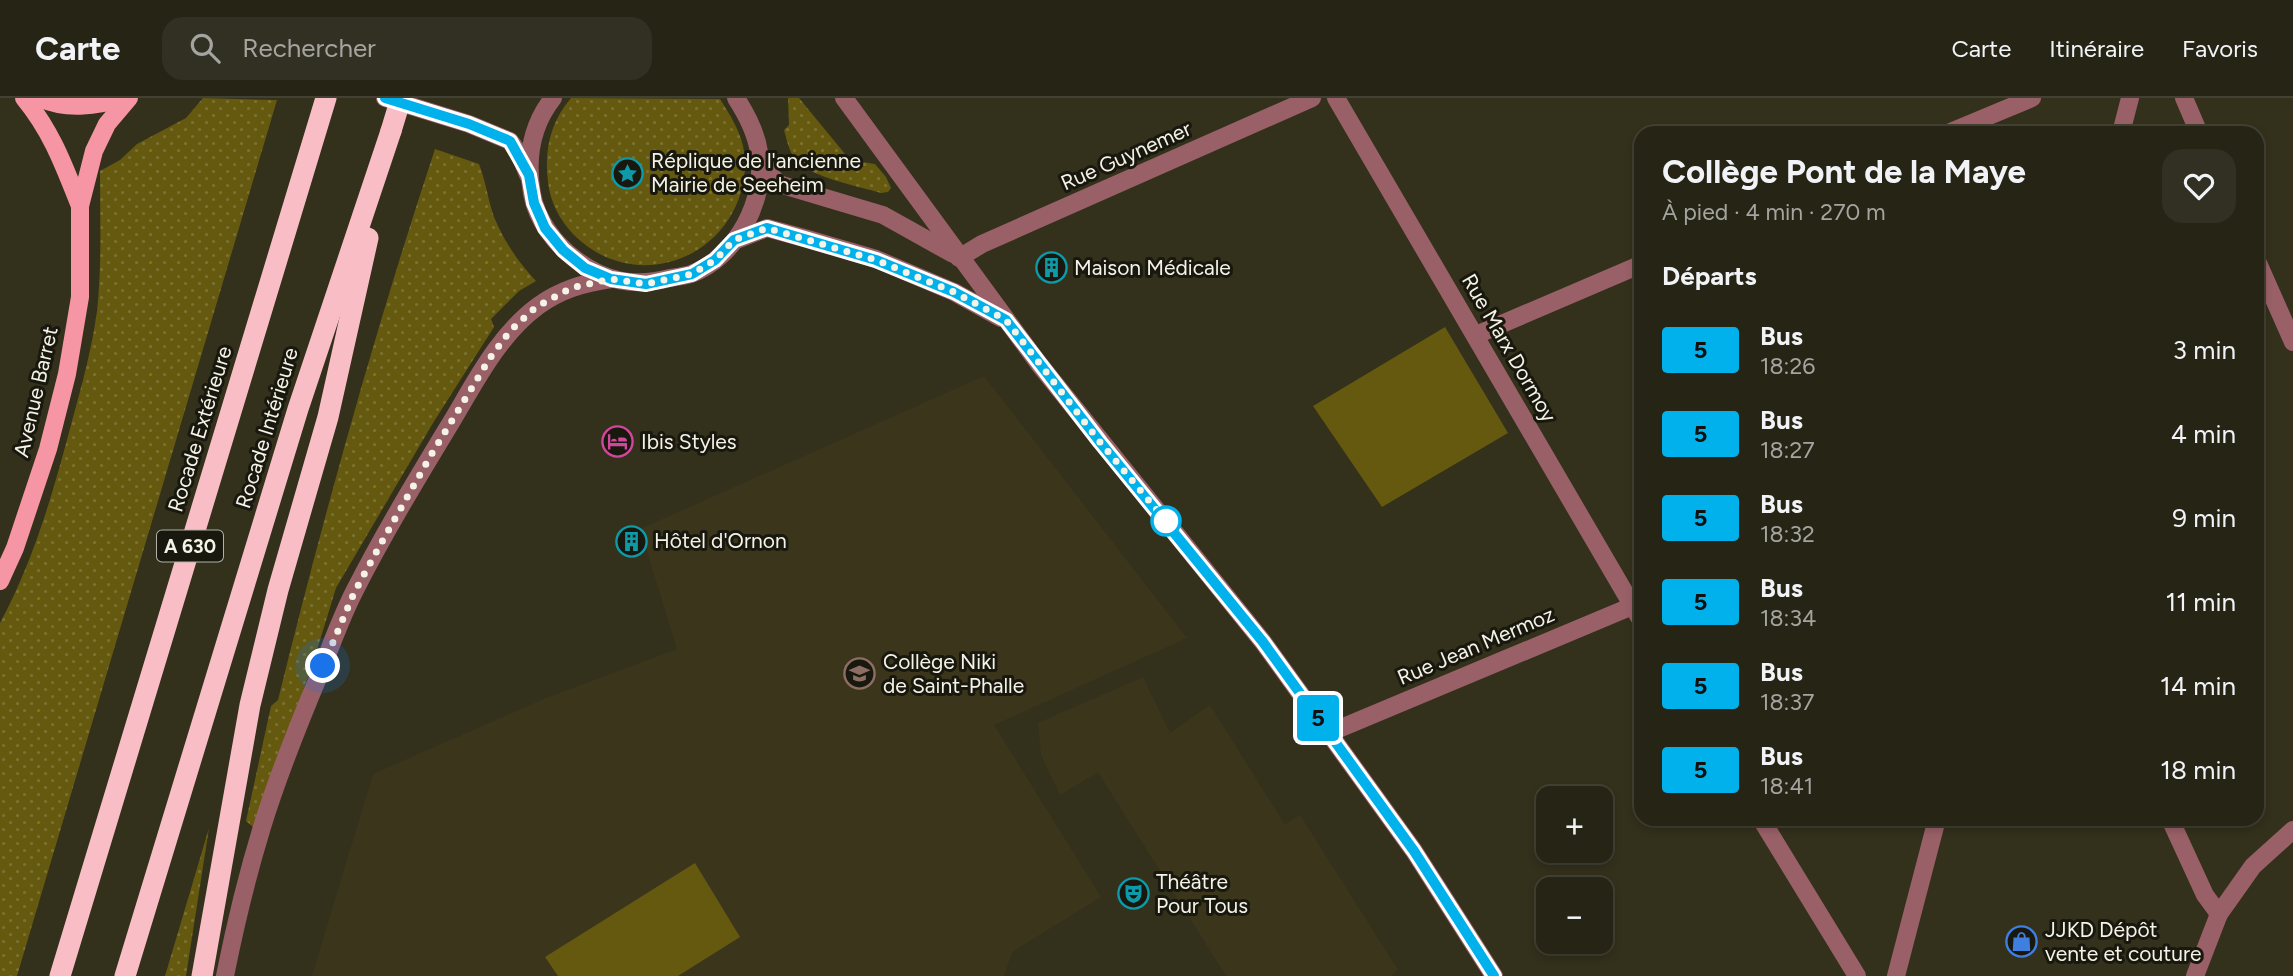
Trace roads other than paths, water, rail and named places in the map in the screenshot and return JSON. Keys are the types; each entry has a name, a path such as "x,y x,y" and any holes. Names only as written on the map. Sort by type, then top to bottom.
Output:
{"highway":[{"name":"Rocade Intérieure","path":"125,976 298,409 401,98"},
{"name":"Rocade Extérieure","path":"60,976 324,107"},
{"path":"202,976 250,705 278,590 328,417 391,131"}],"main road":[{"name":"Avenue Barret","path":"24,98 43,121 54,142 80,206"},
{"path":"40,98 50,103 90,107 128,98"},
{"name":"Avenue Barret","path":"0,582 15,548 48,449 68,374 80,297 80,206 94,150 107,124 128,98"}],"street":[{"path":"385,98 469,124 510,141 529,175"},
{"path":"553,98 543,111 531,142 529,175 534,203 545,228 563,250 585,268 611,279 646,284 692,274 715,260 734,240 751,214 759,184 759,152"},
{"path":"736,98 750,120 768,172 779,184 883,215 959,258"},
{"path":"844,98 1006,320 1100,442 1263,642 1414,851 1494,976"},
{"name":"Rue Guynemer","path":"959,258 982,244 1312,98"},
{"name":"Rue Marx Dormoy","path":"1336,98 1634,599"},
{"path":"1962,126 2005,104 2032,98"},
{"path":"2123,126 2130,98"},
{"path":"2184,98 2196,126"},
{"path":"734,240 767,228 804,238 887,264 954,292 1006,320"},
{"path":"1475,335 1634,267"},
{"path":"2264,276 2293,342"},
{"path":"225,976 234,930 262,826 303,715 366,570 431,455 490,358 510,331 536,307 559,293 583,284 611,279"},
{"name":"Rue Jean Mermoz","path":"1329,733 1634,605"},
{"path":"1765,826 1857,976"},
{"path":"1896,976 1935,826"},
{"path":"2173,826 2205,895 2219,914"},
{"path":"2195,976 2219,914 2253,866 2293,830"}],"place":[{"name":"Réplique de l'ancienne Mairie de Seeheim","path":"628,173"},
{"name":"Maison Médicale","path":"1051,268"},
{"name":"Ibis Styles","path":"618,442"},
{"name":"Hôtel d'Ornon","path":"631,541"},
{"name":"Collège Niki de Saint-Phalle","path":"860,674"},
{"name":"Théâtre Pour Tous","path":"1133,894"},
{"name":"JJKD Dépôt vente et couture","path":"2022,942"}]}
